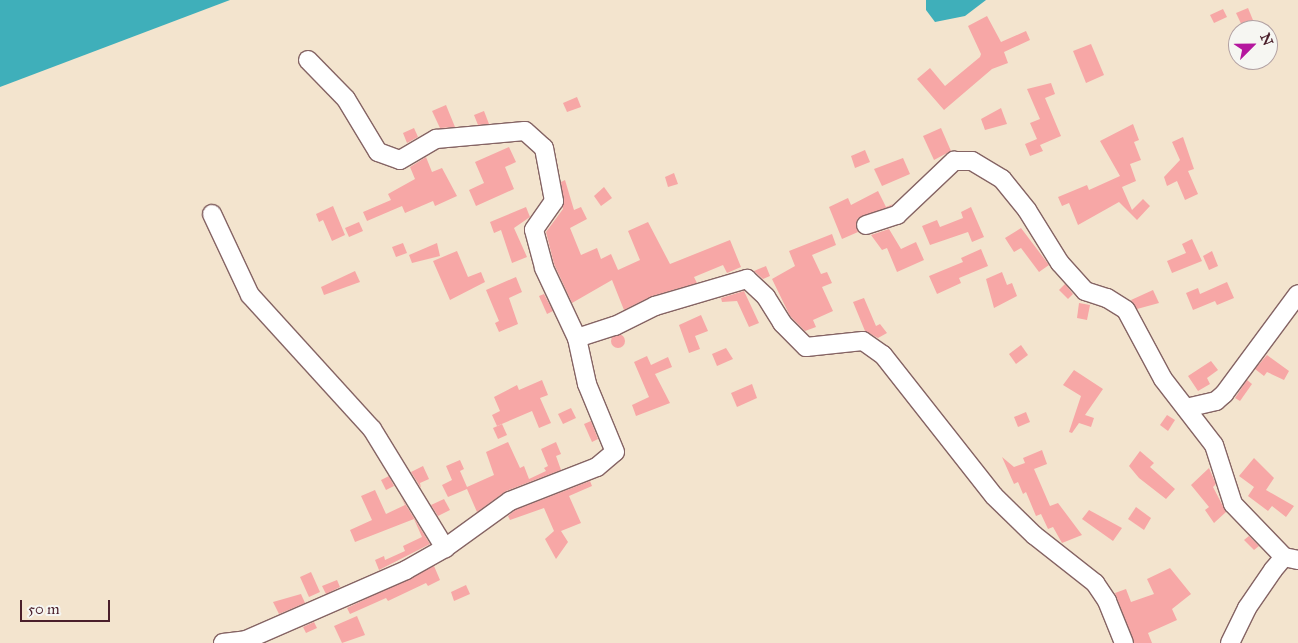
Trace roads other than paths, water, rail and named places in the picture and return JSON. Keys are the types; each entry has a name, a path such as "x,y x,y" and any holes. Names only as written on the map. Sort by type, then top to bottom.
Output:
{"street":[{"path":"223,643 246,640 406,570 445,548 510,501 597,467 615,452 587,384 577,338 544,268 534,230 554,202 544,148 525,131 436,139 400,160 378,152 346,99 308,60"},
{"path":"866,225 897,215 947,165 972,161 1002,179 1027,210 1060,263 1085,290 1107,298 1126,310 1163,379 1214,445 1233,504 1291,559 1247,608 1230,643"},
{"path":"212,214 250,295 372,429 445,548"},
{"path":"577,338 615,326 655,306 747,279 766,297 782,323 806,346 863,341 883,355 994,496 1034,535 1095,583 1107,601 1124,643"},
{"path":"1186,408 1216,401 1224,394 1298,294"}],"water":[{"path":"0,0 230,0 0,87"},
{"path":"926,0 986,0 965,16 935,22 926,10"}]}
